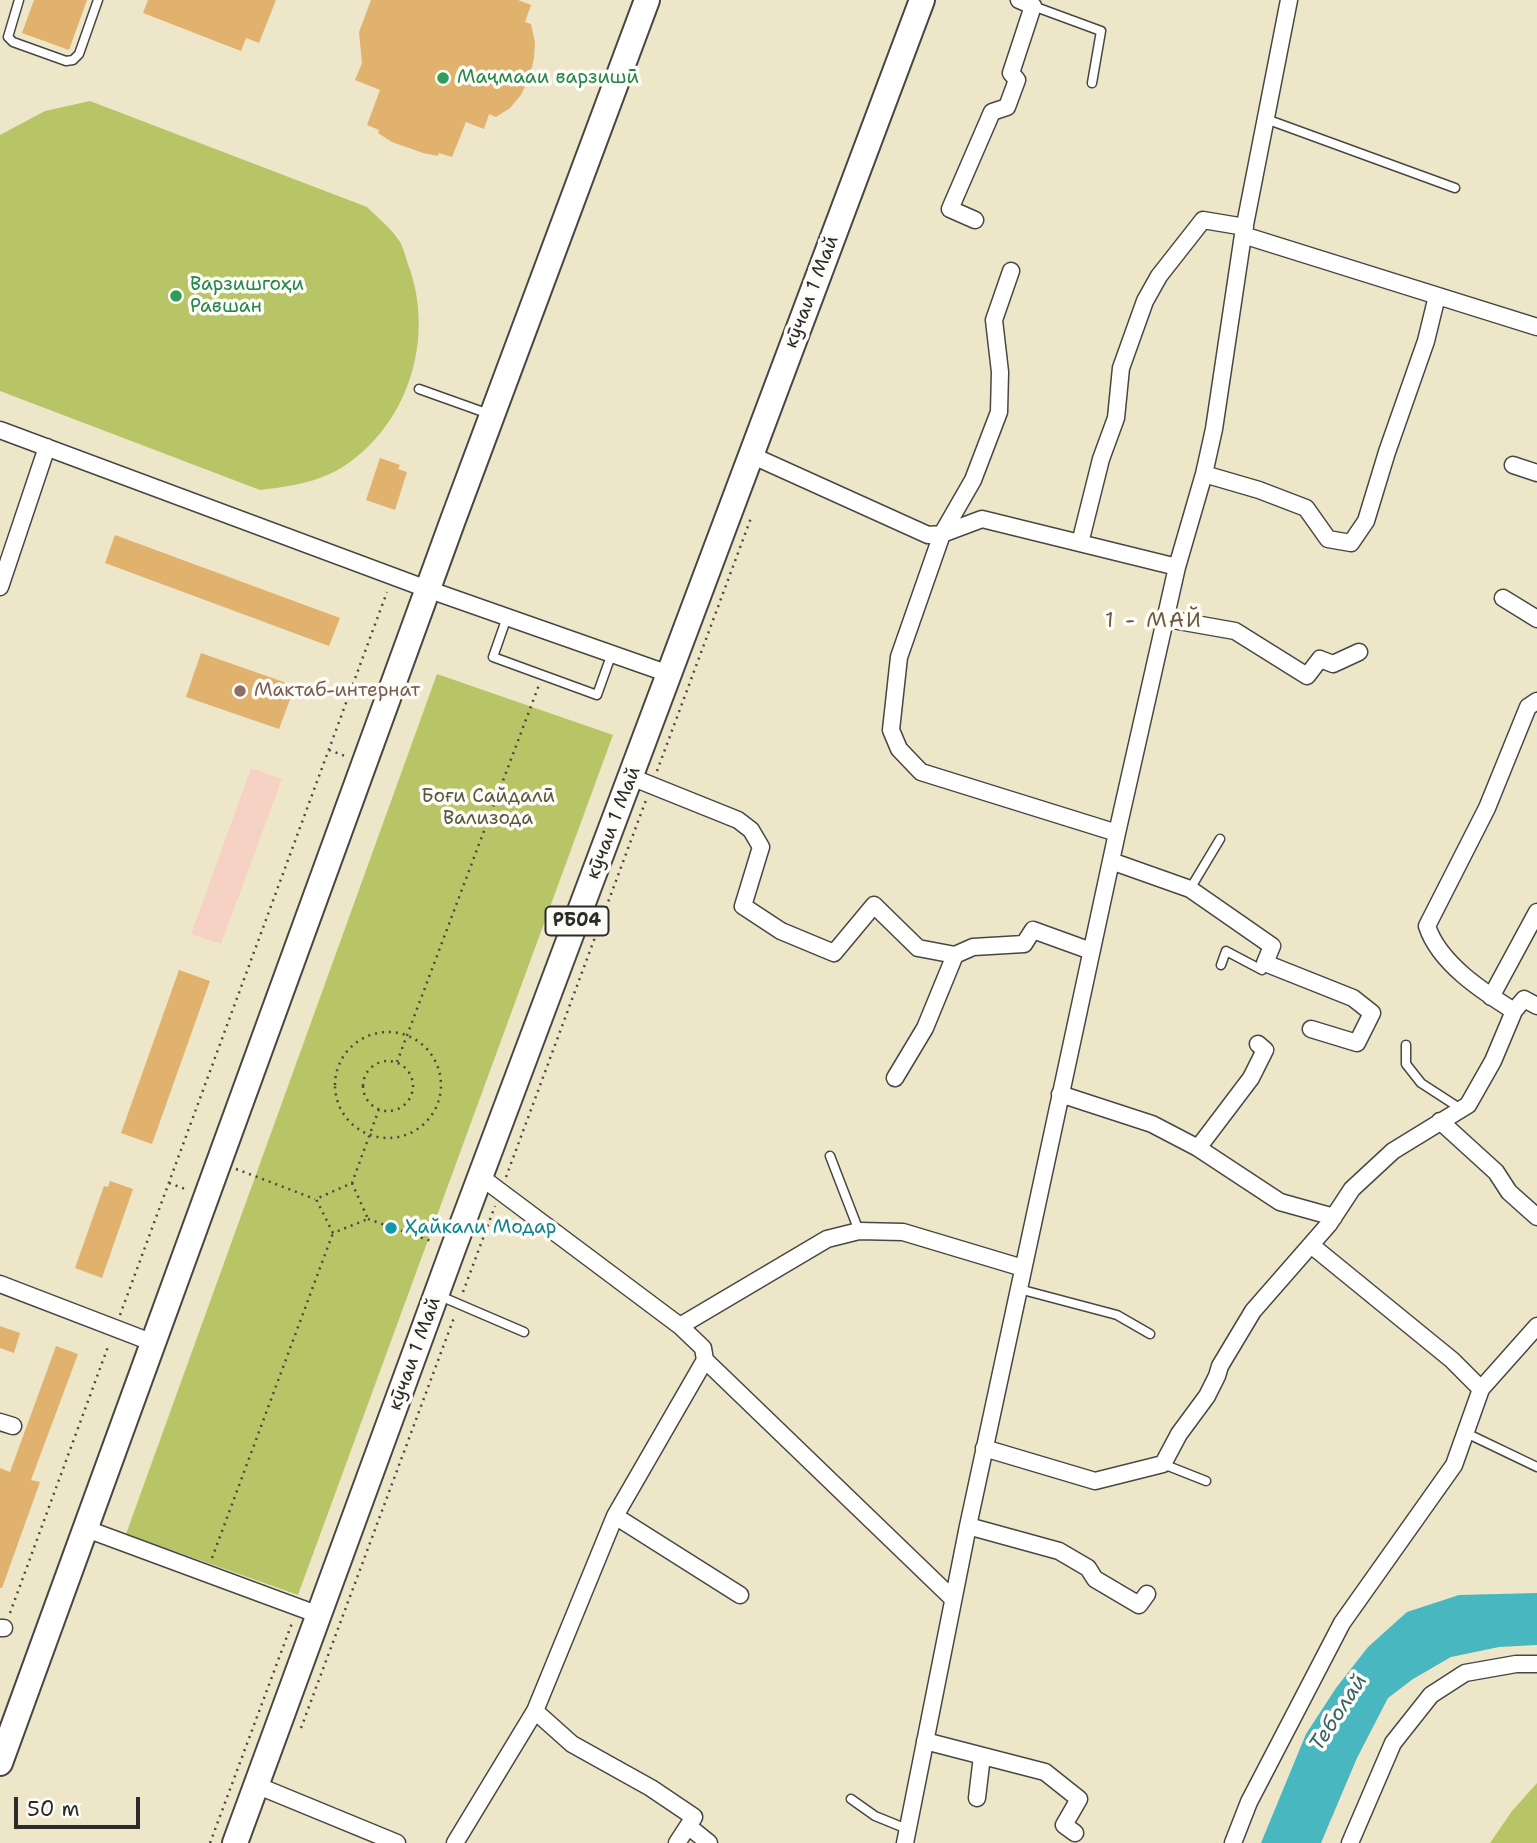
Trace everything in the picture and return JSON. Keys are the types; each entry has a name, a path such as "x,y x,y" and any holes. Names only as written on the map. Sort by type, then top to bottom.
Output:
{"main road":[{"path":"0,1763 427,589 647,0"},
{"name":"кӯчаи 1 Май","path":"234,1843 318,1615 448,1300 453,1249 491,1184 641,781 669,674 922,0"}],"street":[{"path":"906,1836 984,1448 1116,833 1177,567 1214,429 1244,231 1289,0"},
{"path":"975,220 950,209 992,112 1007,107 1017,80 1012,73 1026,3"},
{"path":"1080,543 1101,459 1116,418 1121,368 1145,301 1159,276 1203,220 1537,327"},
{"path":"1011,271 994,320 1000,372 999,412 973,480 942,534 899,657 891,730 899,749 921,772 1116,833"},
{"path":"1204,474 1259,490 1306,508 1328,539 1351,543 1366,521 1426,341 1437,296"},
{"path":"0,430 427,589 669,674"},
{"path":"0,587 47,447"},
{"path":"751,455 928,535 942,534 982,519 1177,567"},
{"path":"1513,465 1537,473"},
{"path":"1503,598 1537,619"},
{"path":"1167,618 1235,631 1307,676 1320,659 1333,664 1359,653"},
{"path":"1514,1011 1474,986 1432,940 1427,926 1487,808 1528,708 1537,701"},
{"path":"641,781 738,820 751,830 761,847 743,906 781,931 834,953 874,905 918,948 956,955 973,947 1024,944 1032,930 1091,951"},
{"path":"1111,861 1190,889 1272,946 1265,963 1353,998 1372,1013 1357,1043 1311,1029"},
{"path":"1491,997 1537,912"},
{"path":"895,1078 925,1028 956,955"},
{"path":"984,1448 1095,1481 1163,1464 1179,1434 1207,1396 1220,1366 1253,1311 1334,1217 1352,1189 1393,1151 1468,1105 1493,1061 1514,1011 1524,999 1537,1006"},
{"path":"1198,1148 1251,1079 1265,1050 1258,1044"},
{"path":"1060,1094 1152,1124 1198,1148 1280,1202 1334,1217"},
{"path":"1440,1121 1496,1172 1509,1192 1537,1217"},
{"path":"491,1184 680,1326 703,1348 705,1360 953,1599"},
{"path":"680,1326 827,1238 859,1231 903,1232 1023,1268"},
{"path":"1311,1245 1452,1360 1481,1389"},
{"path":"0,1284 151,1342"},
{"path":"1233,1843 1249,1802 1342,1623 1454,1465 1481,1389 1537,1326"},
{"path":"455,1843 535,1711 615,1516 705,1360"},
{"path":"615,1516 740,1595"},
{"path":"968,1526 1059,1551 1088,1568 1095,1579 1139,1605 1147,1594"},
{"path":"84,1528 318,1615"},
{"path":"1350,1843 1393,1743 1432,1695 1465,1672 1516,1664 1537,1664"},
{"path":"535,1711 572,1744 651,1788 694,1817 677,1843"},
{"path":"925,1741 1045,1772 1079,1799 1064,1825 1075,1833"},
{"path":"976,1798 982,1756"},
{"path":"257,1784 397,1843"},
{"path":"688,1826 709,1843"}],"lane":[{"path":"19,0 8,37 13,42 66,61 73,60 79,54 99,0"},
{"path":"1026,3 1101,32 1092,83"},
{"path":"1266,119 1455,188"},
{"path":"419,389 491,415"},
{"path":"507,617 492,657 597,695 612,653"},
{"path":"1190,889 1220,839"},
{"path":"1221,965 1226,951 1262,970 1265,963"},
{"path":"1406,1045 1406,1064 1420,1083 1461,1109"},
{"path":"830,1156 859,1231"},
{"path":"1019,1289 1117,1315 1150,1334"},
{"path":"448,1300 524,1332"},
{"path":"1464,1432 1537,1467"},
{"path":"1163,1464 1206,1481"},
{"path":"851,1799 906,1836"}],"path":[{"path":"301,1728 448,1300 491,1184 641,781 752,516"},
{"path":"2,1628 393,576"},
{"path":"397,1062 543,676"},
{"path":"384,1032 407,1035 427,1049 439,1069 441,1081 438,1104 425,1124 415,1131 393,1138 370,1135 350,1122 338,1102 336,1078 339,1067 344,1056 361,1040 384,1032"},
{"path":"382,1061 397,1062 410,1072 414,1087 412,1095 402,1107 387,1111 379,1109 367,1100 363,1084 365,1077 374,1064 382,1061"},
{"path":"368,1219 352,1183 379,1109"},
{"path":"207,1572 333,1233 316,1199 217,1162"},
{"path":"316,1199 352,1183"},
{"path":"333,1233 368,1219 453,1249"}],"shaded area":[{"path":"251,768 282,779 221,944 191,934"}],"green space":[{"path":"90,101 367,207 397,237 404,251 416,293 419,321 411,374 402,400 388,423 371,444 340,469 318,479 260,490 0,391 0,135 45,111"},
{"name":"Боғи Сайдалӣ Вализода","path":"437,674 613,735 298,1595 126,1534"},
{"path":"1537,1783 1537,1843 1490,1843 1512,1811"}],"water":[{"name":"Теболай","path":"1537,1593 1537,1645 1499,1647 1451,1657 1413,1679 1388,1698 1357,1758 1321,1843 1261,1843 1306,1734 1336,1688 1368,1647 1407,1612 1459,1595"}],"building":[{"path":"34,0 87,0 69,50 22,33"},
{"path":"148,0 276,0 259,43 246,38 241,51 143,13"},
{"name":"Маҷмааи варзишӣ","path":"371,0 518,0 531,5 525,22 531,24 535,42 534,58 530,76 521,95 510,108 496,117 489,114 484,129 466,122 452,157 439,153 438,156 423,153 392,142 378,133 379,130 367,125 380,90 355,80 362,63 359,32"},
{"path":"380,458 400,465 398,469 407,472 395,510 366,500"},
{"path":"115,535 340,618 329,646 105,563"},
{"name":"Мактаб-интернат","path":"201,653 295,686 279,729 186,697"},
{"path":"179,970 210,981 152,1144 121,1133"},
{"path":"110,1181 133,1189 102,1278 75,1268 104,1186 108,1187"},
{"path":"0,1326 20,1333 14,1353 0,1348"},
{"path":"56,1346 78,1354 31,1480 40,1482 0,1588 0,1468 10,1472"}],"place":[{"name":"Маҷмааи варзишӣ","path":"443,78"},
{"name":"Варзишгоҳи Равшан","path":"176,296"},
{"name":"Мактаб-интернат","path":"240,691"},
{"name":"Ҳайкали Модар","path":"391,1228"}],"district":[{"name":"1 - МАЙ","path":"1154,622"}]}
